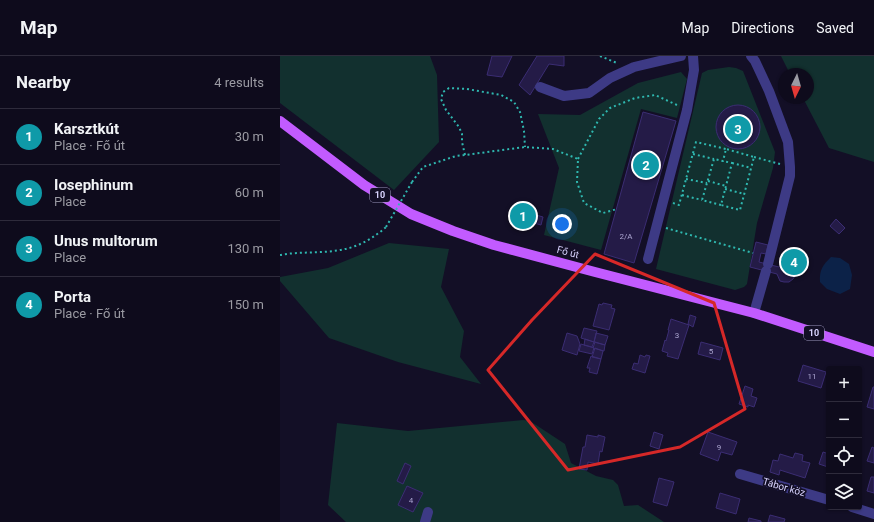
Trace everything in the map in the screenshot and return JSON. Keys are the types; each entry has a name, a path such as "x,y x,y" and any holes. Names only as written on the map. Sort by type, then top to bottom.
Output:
{"main road":[{"name":"Fő út","path":"280,121 364,185 392,203 411,214 453,231 494,245 754,313 874,352"}],"street":[{"path":"540,87 564,96 589,93 610,78 634,67 682,56"},
{"path":"648,259 687,110 694,70 693,56"},
{"path":"751,56 755,61 769,91 788,142 790,167 790,176 754,313"},
{"name":"Tábor köz","path":"740,474 826,499"},
{"path":"861,510 874,514"},
{"path":"425,522 428,512"}],"path":[{"path":"600,56 620,65 634,67"},
{"path":"465,155 462,134 459,127 446,110 441,99 443,92 449,88 501,95 514,102 520,112 524,131 525,147"},
{"path":"617,209 603,213 584,203 577,182 578,159 599,119 610,108 636,98 655,95 687,110"},
{"path":"664,201 679,205 696,142 790,167"},
{"path":"280,255 346,249 379,233 386,227 423,166 456,156 525,147 553,149 578,159"},
{"path":"723,161 726,149"},
{"path":"693,154 751,168"},
{"path":"682,195 740,210 754,157"},
{"path":"702,200 714,159"},
{"path":"721,205 732,163"},
{"path":"686,179 726,186"},
{"path":"725,189 744,194"},
{"path":"657,225 753,252"}],"highlighted area":[{"path":"595,254 714,303 745,409 680,447 568,470 488,370 532,320"}],"green space":[{"path":"280,56 430,56 437,75 439,142 394,190 280,103"},
{"path":"781,56 874,56 874,162 829,148 806,104 814,104 814,68 787,68"},
{"path":"729,67 743,71 775,152 773,168 757,223 747,284 744,287 735,290 656,269 702,73 708,70"},
{"path":"681,72 687,79 677,118 641,109 601,250 544,235 559,168 538,114 580,115 638,83"},
{"path":"389,243 449,249 441,287 464,331 460,357 481,384 398,362 329,338 280,281 280,277 328,268"},
{"path":"523,420 530,421 565,444 571,463 596,476 613,480 618,485 624,506 638,505 664,522 346,522 328,505 337,423 408,431"}],"water":[{"path":"831,257 840,258 849,264 852,275 850,289 840,294 827,289 820,282 822,268"}],"building":[{"path":"492,56 512,56 502,77 487,75"},
{"path":"537,56 564,56 564,66 549,64 530,95 519,85"},
{"path":"738,105 750,109 756,115 760,127 756,139 750,145 738,149 726,145 720,139 716,127 720,115 726,109"},
{"path":"643,112 676,121 634,263 604,254"},
{"path":"517,206 534,211 529,226 512,222"},
{"path":"536,215 543,217 541,225 534,223"},
{"path":"836,219 845,228 839,234 830,226"},
{"path":"756,242 768,245 766,254 761,253 759,262 779,267 783,263 789,263 793,248 802,250 793,279 789,282 780,281 777,274 750,267"},
{"path":"603,303 612,305 611,308 615,309 609,330 593,326 599,304 602,305"},
{"path":"690,315 696,317 693,327 688,324"},
{"path":"671,319 689,325 678,359 667,356 668,353 662,351"},
{"path":"584,328 597,331 594,342 581,338"},
{"path":"567,333 577,336 580,344 577,355 562,350"},
{"path":"596,333 608,336 605,345 594,342"},
{"path":"585,339 594,342 592,347 584,345"},
{"path":"595,342 605,345 604,351 593,348"},
{"path":"701,342 723,348 720,360 698,354"},
{"path":"581,344 594,348 592,354 579,351"},
{"path":"595,348 603,351 601,359 592,357"},
{"path":"640,355 645,357 646,355 650,356 645,373 632,369 634,363 638,364"},
{"path":"591,356 601,359 597,374 589,372 590,368 587,368"},
{"path":"803,365 826,372 821,388 798,381"},
{"path":"745,386 753,389 751,396 757,398 754,407 739,404"},
{"path":"874,387 874,409 867,407"},
{"path":"654,432 663,435 659,449 650,446"},
{"path":"708,432 737,442 732,455 721,452 718,461 700,454"},
{"path":"587,435 598,437 598,435 605,437 602,452 600,451 598,464 588,462 587,470 579,469"},
{"path":"872,447 874,448 874,463 867,461"},
{"path":"823,452 826,453 826,466 819,464"},
{"path":"795,453 803,455 802,461 810,463 805,478 780,470 779,475 770,472 773,460 778,461 780,454 793,458"},
{"path":"405,463 411,466 403,484 397,481"},
{"path":"871,477 874,477 874,493 867,491"},
{"path":"659,478 674,482 667,506 653,502"},
{"path":"407,486 423,493 413,512 398,505"},
{"path":"720,493 740,499 736,514 716,508"},
{"path":"770,515 785,519 784,522 768,522"},
{"path":"749,518 761,521 761,522 748,522"}],"place":[{"name":"Unus multorum","path":"738,129"},
{"name":"Iosephinum","path":"646,165"},
{"name":"Karsztkút","path":"523,216"},
{"name":"Porta","path":"794,262"}]}
